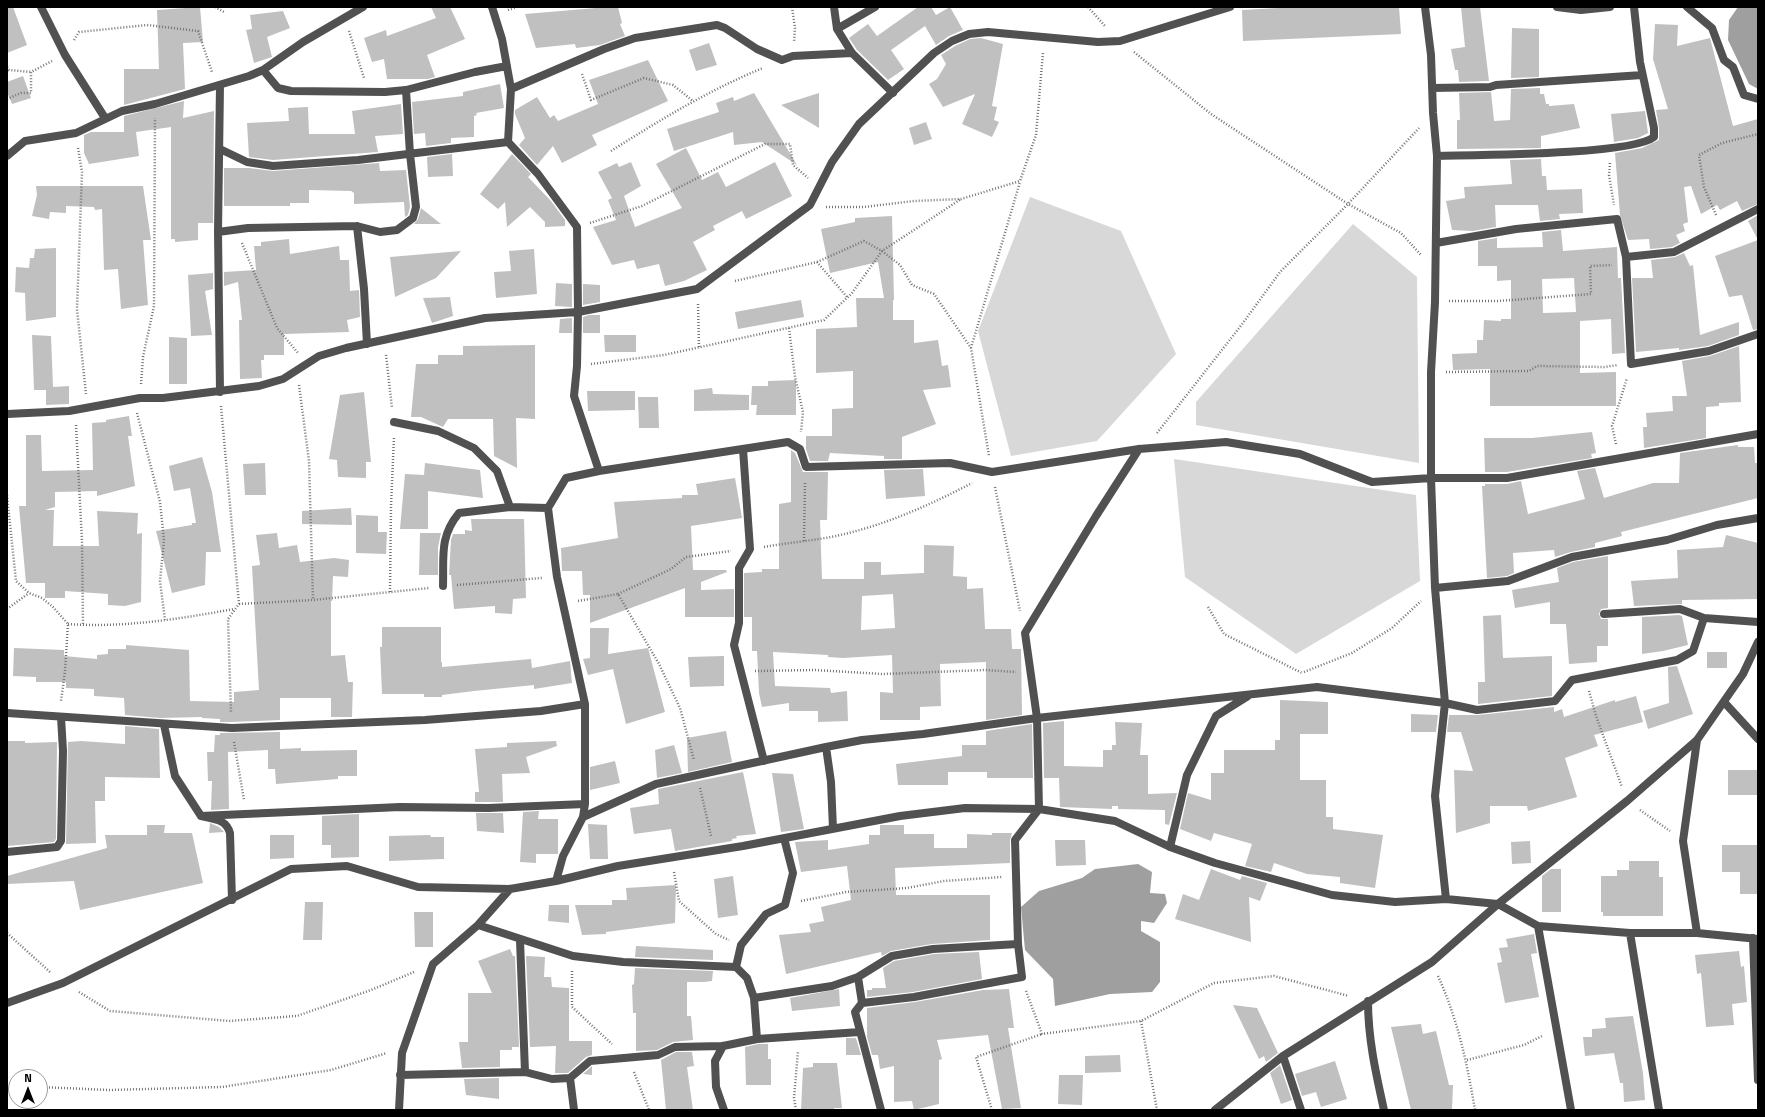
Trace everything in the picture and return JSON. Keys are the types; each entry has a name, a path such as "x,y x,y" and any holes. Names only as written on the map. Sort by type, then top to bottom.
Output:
{"street":[{"path":"41,7 65,55 105,118"},
{"path":"7,156 25,141 76,133 122,111 155,104 249,76 263,70 303,42 363,7"},
{"path":"492,7 507,66 511,89 508,142 538,174 577,228 578,312 577,366 574,396 599,471"},
{"path":"834,7 837,29 852,53 893,93"},
{"path":"837,29 875,7"},
{"path":"7,414 36,414 75,411 137,398 163,398 259,386 283,378 320,356 339,350 485,318 578,312 698,290 810,205 832,162 859,124 934,52 952,41 969,34 988,32 1098,42 1120,42 1230,7"},
{"path":"1425,7 1431,55 1433,114 1437,156 1435,302 1431,372 1431,478 1435,588 1445,703 1435,796 1446,899"},
{"path":"1557,7 1581,10 1610,7"},
{"path":"1437,156 1610,148 1649,141 1654,137 1654,128 1642,75 1634,7"},
{"path":"1687,7 1712,28 1724,60 1733,67 1744,95 1758,99"},
{"path":"511,89 636,38 717,26 725,28 757,49 782,60 793,56 852,53"},
{"path":"263,70 278,88 291,91 368,91 406,90 475,72 507,66"},
{"path":"1432,88 1490,87 1496,85 1642,75"},
{"path":"218,86 220,149 218,232 220,392"},
{"path":"218,232 248,228 357,226 380,232 397,230 413,218 416,207 410,154 406,90"},
{"path":"220,149 247,162 272,166 410,154 508,142"},
{"path":"1626,257 1674,252 1758,209"},
{"path":"1436,243 1516,229 1617,219 1626,257 1632,364 1709,351 1758,334"},
{"path":"357,226 368,344"},
{"path":"394,422 438,431 474,448 497,471 510,507"},
{"path":"556,881 563,856 583,817 585,804 585,704 562,604 548,508 566,478 599,471 788,442 800,449 806,466 950,463 992,472 1139,449 1226,442 1300,454 1372,482 1431,478 1507,478 1758,434"},
{"path":"743,449 750,549 739,568 739,623 734,645 764,761"},
{"path":"862,1003 914,997 1022,977 1018,944 1015,840 1039,809 1037,718 1025,633 1139,449"},
{"path":"444,586 444,538 450,523 458,513 510,507 548,508"},
{"path":"1435,588 1508,581 1572,557 1667,540 1717,525 1758,518"},
{"path":"1604,614 1680,609 1704,618 1758,622"},
{"path":"583,817 656,784 862,740 923,734 1037,718 1316,687 1445,703 1477,710 1555,701 1572,680 1677,660 1693,651 1704,618"},
{"path":"1215,1110 1283,1056 1432,962 1498,904 1627,801 1697,740 1742,674 1758,642"},
{"path":"1170,847 1186,775 1216,716 1251,694"},
{"path":"1724,702 1758,739"},
{"path":"7,713 164,725 232,728 425,720 541,711 585,704"},
{"path":"7,852 57,847 61,841 63,751 61,717"},
{"path":"164,725 175,776 201,816 224,822 228,827 230,833 232,900"},
{"path":"1697,740 1683,841 1697,933"},
{"path":"826,747 831,782 833,829"},
{"path":"201,816 400,808 488,808 585,804"},
{"path":"7,1003 63,983 232,900 291,869 348,866 418,887 510,889 556,881 618,866 714,851 900,816 966,808 1039,809 1115,821 1170,847 1215,863 1332,896 1395,902 1446,899 1498,904 1538,926 1630,933 1697,933 1756,938 1758,1080"},
{"path":"736,967 741,945 766,914 785,905 793,873 784,838"},
{"path":"399,1110 400,1075 404,1047 433,964 478,925 510,889"},
{"path":"478,925 520,940 573,956 622,962 736,967 747,978 754,998 757,1039"},
{"path":"1538,926 1571,1110"},
{"path":"1630,933 1659,1110"},
{"path":"520,940 525,1072"},
{"path":"754,998 832,986 858,977 892,956 933,949 1018,944"},
{"path":"858,977 862,1003 856,1012 881,1110"},
{"path":"1368,1001 1368,1025 1374,1065 1384,1110"},
{"path":"400,1075 525,1072 552,1079 570,1078 590,1061 658,1055 675,1047 723,1046 757,1039 860,1032"},
{"path":"723,1046 715,1062 716,1087 724,1110"},
{"path":"1283,1056 1300,1110"},
{"path":"570,1078 574,1110"}],"path":[{"path":"215,7 224,12"},
{"path":"792,7 795,28 793,56"},
{"path":"1088,7 1120,42 1211,114 1348,204 1401,233 1426,261"},
{"path":"345,17 368,91"},
{"path":"7,67 9,70 32,72 65,55 79,32 147,25 198,31 218,86"},
{"path":"971,348 1020,181 1036,135 1044,37"},
{"path":"611,150 693,101 737,78 782,60"},
{"path":"577,61 591,100 644,78 673,85 693,101"},
{"path":"7,99 21,93 31,93 32,72"},
{"path":"155,104 154,306 143,358 137,398 160,502 164,540 160,581 165,620"},
{"path":"1139,449 1163,427 1280,272 1348,204 1433,114"},
{"path":"76,133 82,172 77,309 88,408"},
{"path":"1722,228 1704,187 1699,156 1722,143 1758,134"},
{"path":"577,228 642,206 765,144 790,144 793,165 819,187"},
{"path":"1610,148 1609,175 1617,219"},
{"path":"810,205 864,207 961,199 1020,181"},
{"path":"577,366 664,355 824,320 847,297 882,251 961,199"},
{"path":"236,230 277,328 307,364"},
{"path":"727,282 817,262 864,241 882,251 900,265 912,285 934,294 971,348 992,472 1025,633"},
{"path":"1435,302 1498,301 1591,294 1590,266 1622,264 1626,257"},
{"path":"817,262 847,297"},
{"path":"698,290 699,348"},
{"path":"789,328 795,377 803,412 800,449"},
{"path":"384,341 394,422 390,592"},
{"path":"1431,372 1529,371 1537,366 1604,367 1632,364 1612,426 1618,459"},
{"path":"297,371 309,461 313,600"},
{"path":"220,392 239,604"},
{"path":"75,411 82,541 83,625"},
{"path":"804,541 806,466"},
{"path":"562,604 618,594 671,569 686,557 804,541 832,536 881,523 935,502 992,472"},
{"path":"7,495 16,581 29,593 42,598 53,607 68,624 66,671 61,717"},
{"path":"247,815 237,770 232,728 228,619 239,604 313,600 444,586 557,577"},
{"path":"1294,676 1352,653 1392,628 1435,588"},
{"path":"7,609 29,593"},
{"path":"618,594 659,664 680,708 698,776 714,851"},
{"path":"1208,607 1224,634 1302,673 1316,687"},
{"path":"68,624 83,625 165,620 234,609"},
{"path":"741,671 814,670 883,674 985,670 1030,673"},
{"path":"1586,677 1596,716 1627,801 1683,841"},
{"path":"671,857 679,901 716,934 741,945"},
{"path":"785,905 846,892 907,888 944,881 1016,877"},
{"path":"7,933 63,983 110,1010 229,1021 297,1016 371,990 433,964"},
{"path":"573,956 572,1007 628,1057 649,1110"},
{"path":"1432,962 1452,1007 1467,1060 1475,1110"},
{"path":"992,1110 976,1057 1042,1034 1141,1021 1214,983 1274,976 1368,1001"},
{"path":"1022,977 1042,1034"},
{"path":"1141,1021 1157,1110"},
{"path":"1467,1060 1524,1045 1556,1030"},
{"path":"796,1110 794,1098 799,1036"},
{"path":"48,1087 109,1090 222,1088 331,1070 404,1047"}],"shaded area":[{"path":"1738,7 1758,7 1758,89 1749,84 1728,40 1729,20"},
{"path":"1030,197 1121,231 1176,354 1097,441 1011,456 978,331"},
{"path":"1353,224 1417,277 1419,463 1196,425 1196,402"},
{"path":"1174,459 1416,495 1420,581 1296,654 1185,577"},
{"path":"1138,864 1152,872 1150,893 1165,894 1167,903 1154,923 1141,921 1141,931 1160,942 1160,982 1152,992 1110,994 1055,1006 1053,979 1025,950 1021,907 1039,891 1082,878 1095,869"}],"building":[{"path":"7,7 13,7 27,45 7,53"},
{"path":"200,7 203,42 183,43 185,89 124,105 124,69 159,69 157,10"},
{"path":"431,7 450,7 465,39 427,55 435,77 428,79 387,79 384,59 372,62 364,38 386,30 387,36 436,18"},
{"path":"618,7 622,23 620,24 625,36 600,45 576,48 575,44 536,48 525,14"},
{"path":"918,7 931,7 936,15 950,7 963,30 949,36 936,45 925,26 891,50 904,69 888,80 857,50 849,38 868,24 877,36"},
{"path":"1296,7 1399,7 1401,34 1243,41 1242,10"},
{"path":"1461,7 1480,7 1489,81 1459,82 1458,70 1455,70 1451,49 1465,47"},
{"path":"283,11 290,28 267,37 272,57 254,63 246,30 252,29 250,15"},
{"path":"1655,24 1678,25 1677,46 1710,38 1733,126 1758,119 1758,204 1742,211 1737,201 1720,210 1717,205 1701,214 1691,186 1684,187 1688,222 1683,224 1685,231 1676,235 1680,243 1672,247 1650,249 1649,239 1628,240 1620,215 1615,153 1642,148 1659,140 1656,110 1668,109 1653,59"},
{"path":"1512,28 1539,29 1539,77 1511,78"},
{"path":"981,38 1003,44 992,106 997,107 994,120 999,122 992,137 962,124 975,94 943,107 929,84 937,79 946,64 941,55 970,39"},
{"path":"709,43 717,65 696,71 689,50"},
{"path":"648,60 668,101 592,135 597,145 562,163 553,146 537,165 519,145 525,138 515,114 515,110 537,97 550,118 554,115 558,121 598,104 589,80"},
{"path":"23,76 31,98 12,104 7,92 7,82"},
{"path":"500,84 504,108 476,113 477,115 474,116 474,137 451,138 451,143 426,146 425,133 414,134 412,102 463,96 463,92"},
{"path":"1540,88 1540,94 1544,94 1546,104 1549,104 1549,106 1574,104 1580,128 1541,136 1541,148 1457,149 1457,120 1460,120 1459,93 1491,92 1494,121 1510,120 1511,89"},
{"path":"754,93 797,165 762,142 734,145 733,132 674,151 667,129 719,112 716,103 733,97 734,101"},
{"path":"819,93 819,128 781,105"},
{"path":"184,101 183,118 214,111 213,223 198,223 198,240 175,242 175,239 171,239 171,127 136,132 139,156 89,164 84,153 84,135 91,132 124,132 124,116"},
{"path":"401,104 403,134 375,136 378,152 273,160 249,157 247,123 289,121 288,108 308,107 309,134 355,134 352,111"},
{"path":"1645,111 1648,133 1638,138 1614,142 1611,114"},
{"path":"926,122 932,139 914,145 909,128"},
{"path":"686,148 702,180 718,172 726,187 775,162 792,196 746,219 742,211 713,226 715,230 693,242 707,270 684,281 665,286 659,264 637,269 634,260 612,265 593,227 616,220 608,200 612,198 598,172 617,163 619,167 631,162 641,186 624,196 635,227 682,208 656,164"},
{"path":"452,154 453,176 428,177 427,157"},
{"path":"512,154 531,174 528,177 551,201 565,220 565,226 545,227 545,222 530,207 507,227 505,202 498,209 480,194"},
{"path":"1541,159 1542,176 1546,176 1547,190 1582,189 1583,213 1559,214 1560,219 1540,221 1538,205 1495,205 1496,227 1473,231 1452,230 1446,201 1465,198 1464,187 1512,184 1510,160"},
{"path":"379,163 380,171 406,170 410,207 408,215 405,217 404,202 354,204 354,193 351,191 309,190 309,203 290,203 290,206 224,206 224,168 249,168 273,171"},
{"path":"36,186 143,186 151,240 143,240 148,305 121,309 118,269 104,270 102,209 95,210 94,207 66,206 66,213 50,212 49,219 32,216 37,195"},
{"path":"421,208 441,224 414,224 418,219"},
{"path":"1758,215 1758,240 1748,221"},
{"path":"892,216 893,320 914,320 914,343 938,340 942,366 948,365 951,387 923,390 936,424 902,437 902,459 884,459 884,456 830,453 828,461 810,461 806,449 806,436 832,436 832,409 853,408 853,371 816,373 816,329 857,327 856,298 884,298 878,262 830,273 821,229 855,222 855,218"},
{"path":"1561,230 1563,251 1617,247 1618,278 1621,278 1625,353 1612,354 1611,319 1580,321 1580,373 1616,372 1616,406 1490,406 1490,369 1453,370 1452,354 1477,353 1477,340 1483,340 1484,320 1501,321 1501,319 1511,319 1511,280 1497,281 1497,266 1478,266 1478,241 1497,238 1497,248 1543,247 1542,232","holes":["1574,278 1576,312 1543,313 1542,279"]},
{"path":"289,239 290,254 339,246 340,260 349,260 350,291 359,290 360,317 347,320 349,332 284,334 284,355 264,355 264,360 261,360 262,378 240,379 239,320 242,320 238,282 224,286 224,272 256,270 254,246 261,246 261,242"},
{"path":"1758,240 1758,329 1753,330 1742,295 1729,297 1715,256"},
{"path":"56,248 56,317 26,321 25,293 15,292 16,267 29,268 30,258 34,258 35,249"},
{"path":"534,249 537,294 496,298 494,272 511,271 509,251"},
{"path":"461,251 436,278 395,297 390,257"},
{"path":"1684,253 1690,266 1693,265 1700,335 1739,322 1739,335 1708,346 1679,350 1679,348 1636,352 1632,278 1653,278 1651,260 1675,257"},
{"path":"213,273 213,289 205,291 212,335 191,336 188,275"},
{"path":"556,283 572,284 572,307 555,306"},
{"path":"583,284 600,285 600,302 583,305"},
{"path":"450,297 453,316 432,323 423,298"},
{"path":"801,300 804,317 738,329 735,312"},
{"path":"589,315 600,315 600,333 583,333 583,317"},
{"path":"572,318 572,333 559,333 560,319"},
{"path":"32,335 51,336 53,387 69,386 69,404 46,405 46,390 34,390"},
{"path":"604,335 636,335 636,352 605,352"},
{"path":"169,337 187,338 187,384 169,384"},
{"path":"535,345 535,419 516,418 517,468 494,456 493,419 448,419 443,427 421,417 411,417 416,364 438,364 438,355 463,355 463,346"},
{"path":"1739,346 1741,402 1719,403 1719,406 1706,407 1706,438 1644,448 1643,427 1647,427 1646,413 1673,411 1672,396 1687,396 1682,361 1710,356"},
{"path":"796,380 796,415 756,415 757,405 751,405 752,386 768,386 768,381"},
{"path":"712,388 713,394 749,395 749,410 694,411 694,390"},
{"path":"587,391 635,391 635,410 588,411"},
{"path":"364,392 371,462 366,462 366,478 338,477 337,460 329,459 340,395"},
{"path":"638,397 658,397 659,428 639,428"},
{"path":"129,416 132,436 128,436 135,486 97,496 97,491 55,492 55,507 45,510 54,510 53,546 99,546 97,511 138,513 137,534 142,533 141,602 125,606 108,605 108,594 65,591 65,598 45,598 45,583 26,583 19,506 26,506 26,435 41,435 42,471 93,470 92,423 106,422 106,420"},
{"path":"1592,432 1596,453 1591,454 1592,458 1507,472 1485,472 1484,438 1532,438"},
{"path":"1738,445 1738,447 1754,447 1755,463 1758,463 1758,498 1621,532 1622,536 1595,543 1595,547 1555,557 1554,550 1513,553 1514,573 1507,576 1487,578 1482,486 1485,486 1485,484 1507,484 1521,481 1528,514 1585,499 1577,471 1595,468 1604,498 1653,483 1679,483 1680,453"},
{"path":"791,450 795,453 803,472 828,472 827,520 820,520 822,579 864,579 864,562 881,562 881,575 924,573 924,545 954,546 953,576 967,577 967,589 983,588 985,629 1011,629 1012,649 1021,649 1022,715 986,720 986,662 940,664 941,706 920,707 920,720 880,720 880,692 893,693 892,655 843,658 828,657 828,655 773,652 775,686 830,688 831,693 847,691 848,721 818,722 818,711 789,711 789,703 762,707 759,693 757,651 752,651 752,617 744,617 744,573 762,572 762,569 779,569 779,504 791,502","holes":["893,594 895,628 861,630 862,596"]},
{"path":"202,457 212,492 221,552 206,552 205,585 172,593 156,531 196,523 190,488 174,491 169,466"},
{"path":"265,463 266,495 245,495 243,464"},
{"path":"425,463 480,470 483,498 428,491 428,529 400,529 405,474 424,475"},
{"path":"923,469 925,496 886,499 884,470"},
{"path":"735,478 742,518 691,526 693,570 726,570 727,572 701,582 701,590 734,589 734,617 685,617 685,588 590,623 590,595 583,595 582,571 562,571 561,548 618,538 614,502 682,498 682,495 698,495 696,484"},
{"path":"351,508 352,525 302,524 302,511"},
{"path":"356,515 378,516 378,532 387,532 386,554 356,553"},
{"path":"471,519 524,519 526,598 513,599 512,614 495,613 495,606 454,609 451,575 449,575 451,540 453,534 465,534 465,530 472,531"},
{"path":"277,533 279,548 297,545 300,562 334,558 349,560 348,577 333,576 331,601 331,656 345,655 348,682 353,682 352,717 331,717 331,698 280,698 280,720 220,722 220,719 202,717 160,718 125,715 124,698 94,696 94,689 66,688 66,682 36,682 36,677 13,676 14,648 64,650 64,656 97,659 97,655 108,654 108,649 126,649 126,645 189,650 190,701 234,702 234,692 259,690 252,566 260,565 256,535"},
{"path":"420,533 441,533 438,547 438,575 419,575"},
{"path":"1726,535 1758,543 1758,599 1682,600 1682,604 1634,606 1631,581 1678,578 1677,550 1723,547"},
{"path":"1608,556 1608,608 1601,609 1599,614 1601,619 1608,619 1608,646 1597,646 1597,662 1569,664 1566,624 1550,624 1550,602 1515,608 1512,590 1559,582 1557,568 1573,562"},
{"path":"1501,615 1503,658 1552,656 1552,696 1478,704 1478,682 1485,682 1483,616"},
{"path":"1682,616 1688,645 1642,654 1642,617"},
{"path":"382,627 441,627 442,667 531,659 532,668 570,661 572,683 534,689 534,685 474,691 442,695 442,697 424,697 424,694 382,694 380,647 382,647"},
{"path":"590,628 609,628 608,654 648,648 665,712 626,724 613,669 588,675 583,659 590,658"},
{"path":"1707,652 1727,652 1727,668 1707,668"},
{"path":"724,656 724,686 690,687 688,657"},
{"path":"1677,666 1693,714 1648,729 1643,711 1669,703 1668,667"},
{"path":"1636,696 1643,722 1594,735 1598,746 1565,758 1577,797 1528,811 1527,806 1490,806 1490,823 1456,833 1454,770 1473,771 1461,732 1447,732 1449,715 1478,715 1554,707 1554,712 1562,709 1564,717 1615,700 1615,702"},
{"path":"1280,700 1328,702 1328,734 1300,734 1300,780 1326,780 1326,817 1333,817 1333,829 1383,835 1375,888 1340,883 1340,877 1307,874 1274,863 1271,872 1245,866 1252,844 1214,833 1211,841 1180,829 1188,793 1211,800 1211,773 1224,773 1224,750 1275,750 1275,740 1280,740"},
{"path":"1411,714 1438,715 1436,732 1411,732"},
{"path":"1064,721 1064,766 1103,767 1103,750 1112,750 1112,745 1116,745 1115,722 1142,723 1140,755 1148,755 1148,794 1177,793 1169,825 1165,824 1165,810 1118,809 1118,806 1112,806 1112,809 1060,807 1059,778 1044,778 1043,723"},
{"path":"1032,724 1033,778 987,778 987,772 948,772 948,785 898,785 896,764 962,756 962,745 986,745 986,731"},
{"path":"125,726 159,729 160,778 105,777 105,801 95,801 96,843 66,844 68,742 81,741 125,744"},
{"path":"726,731 732,762 688,772 687,738"},
{"path":"280,732 280,749 301,748 301,751 357,750 357,776 338,776 338,779 276,784 275,769 268,769 268,750 228,752 229,809 211,810 212,781 208,781 207,752 214,752 215,735 220,735 220,733"},
{"path":"7,741 25,741 25,743 57,742 56,839 54,842 7,846"},
{"path":"556,741 557,746 526,757 530,773 502,774 503,802 475,802 475,792 479,792 475,749 507,747 507,743"},
{"path":"674,745 682,773 657,778 655,750"},
{"path":"615,761 620,783 590,790 590,767"},
{"path":"1728,770 1758,770 1758,795 1728,795"},
{"path":"743,772 756,834 736,836 737,838 732,839 732,841 675,851 671,829 634,834 630,808 659,804 658,789"},
{"path":"772,773 793,774 804,829 781,832"},
{"path":"539,811 538,819 558,819 558,854 536,854 536,863 520,862 523,812"},
{"path":"476,813 503,813 504,833 477,831"},
{"path":"359,814 359,857 331,858 331,845 322,845 322,816"},
{"path":"210,823 219,827 224,832 209,833"},
{"path":"588,824 607,825 608,859 590,859"},
{"path":"147,825 165,825 164,833 192,833 203,883 80,910 74,881 7,884 7,876 107,848 105,835 147,835"},
{"path":"880,825 904,825 904,834 934,834 934,848 967,848 967,834 992,835 992,833 1012,833 1010,840 1010,863 895,868 896,895 990,895 990,940 932,944 891,951 882,956 881,952 786,974 779,935 811,932 809,924 824,921 821,907 851,900 847,866 801,872 795,842 828,840 828,850 869,844 869,835 880,835"},
{"path":"270,835 294,835 294,858 270,859"},
{"path":"430,835 431,837 444,837 444,859 389,861 389,836"},
{"path":"1055,840 1085,840 1086,865 1056,866"},
{"path":"1530,841 1531,863 1512,864 1511,842"},
{"path":"1722,845 1758,845 1758,894 1740,894 1740,872 1722,872"},
{"path":"1629,861 1659,861 1659,877 1663,877 1663,916 1603,916 1603,912 1601,912 1601,876 1617,876 1617,870 1629,870"},
{"path":"1211,869 1240,880 1242,876 1267,883 1260,901 1249,897 1251,942 1175,919 1183,894 1199,900"},
{"path":"1551,869 1561,869 1561,912 1542,912 1542,876"},
{"path":"733,876 738,915 718,918 714,879"},
{"path":"676,885 675,923 606,932 606,934 582,935 575,905 612,905 612,900 627,900 626,888"},
{"path":"305,902 323,902 322,940 303,940"},
{"path":"549,905 569,905 569,923 548,921"},
{"path":"414,912 433,912 433,947 415,947"},
{"path":"1534,934 1537,953 1531,954 1539,997 1505,1003 1497,963 1502,962 1499,948 1508,947 1506,939"},
{"path":"636,946 713,950 713,960 635,957"},
{"path":"510,949 513,956 515,956 519,1047 512,1047 512,1050 500,1050 500,1067 462,1068 459,1042 468,1042 468,993 492,993 478,961"},
{"path":"1739,951 1741,967 1744,966 1747,1002 1732,1004 1734,1025 1706,1027 1701,973 1697,974 1695,955"},
{"path":"979,952 982,979 913,992 867,997 867,990 872,990 872,988 886,988 883,968 894,961 934,954"},
{"path":"526,956 545,957 544,977 551,977 552,987 569,988 569,1041 592,1041 592,1055 586,1057 568,1073 555,1073 556,1046 530,1047"},
{"path":"635,968 713,971 712,981 687,982 687,1016 691,1016 693,1040 673,1042 657,1050 636,1051 636,1013 633,1013 632,985 634,984"},
{"path":"839,989 840,1006 792,1011 790,998"},
{"path":"1009,989 1014,1028 1008,1028 1021,1108 1002,1109 988,1035 937,1040 942,1059 939,1060 939,1104 914,1110 912,1101 894,1102 894,1066 880,1069 878,1055 872,1055 867,1037 867,1008 915,1002 983,990"},
{"path":"1233,1005 1257,1008 1278,1053 1266,1062 1264,1056 1259,1059"},
{"path":"1633,1016 1643,1073 1645,1100 1624,1102 1623,1083 1620,1083 1614,1053 1585,1056 1583,1037 1592,1037 1592,1029 1606,1028 1605,1018"},
{"path":"1421,1024 1423,1034 1436,1031 1449,1085 1453,1085 1452,1110 1411,1110 1391,1027"},
{"path":"846,1038 856,1038 861,1055 846,1055"},
{"path":"758,1044 768,1044 768,1059 771,1059 771,1085 746,1085 745,1047"},
{"path":"676,1052 692,1052 694,1066 687,1067 693,1110 666,1110 661,1060"},
{"path":"1120,1055 1121,1072 1085,1073 1085,1056"},
{"path":"1335,1061 1347,1099 1321,1107 1316,1092 1302,1096 1295,1074"},
{"path":"813,1063 837,1063 842,1108 834,1108 835,1110 801,1110 803,1068 813,1067"},
{"path":"1280,1065 1292,1100 1281,1104 1270,1073"},
{"path":"592,1066 592,1075 583,1074"},
{"path":"1059,1075 1083,1075 1082,1105 1058,1104"},
{"path":"499,1078 499,1099 466,1095 464,1079"}]}
